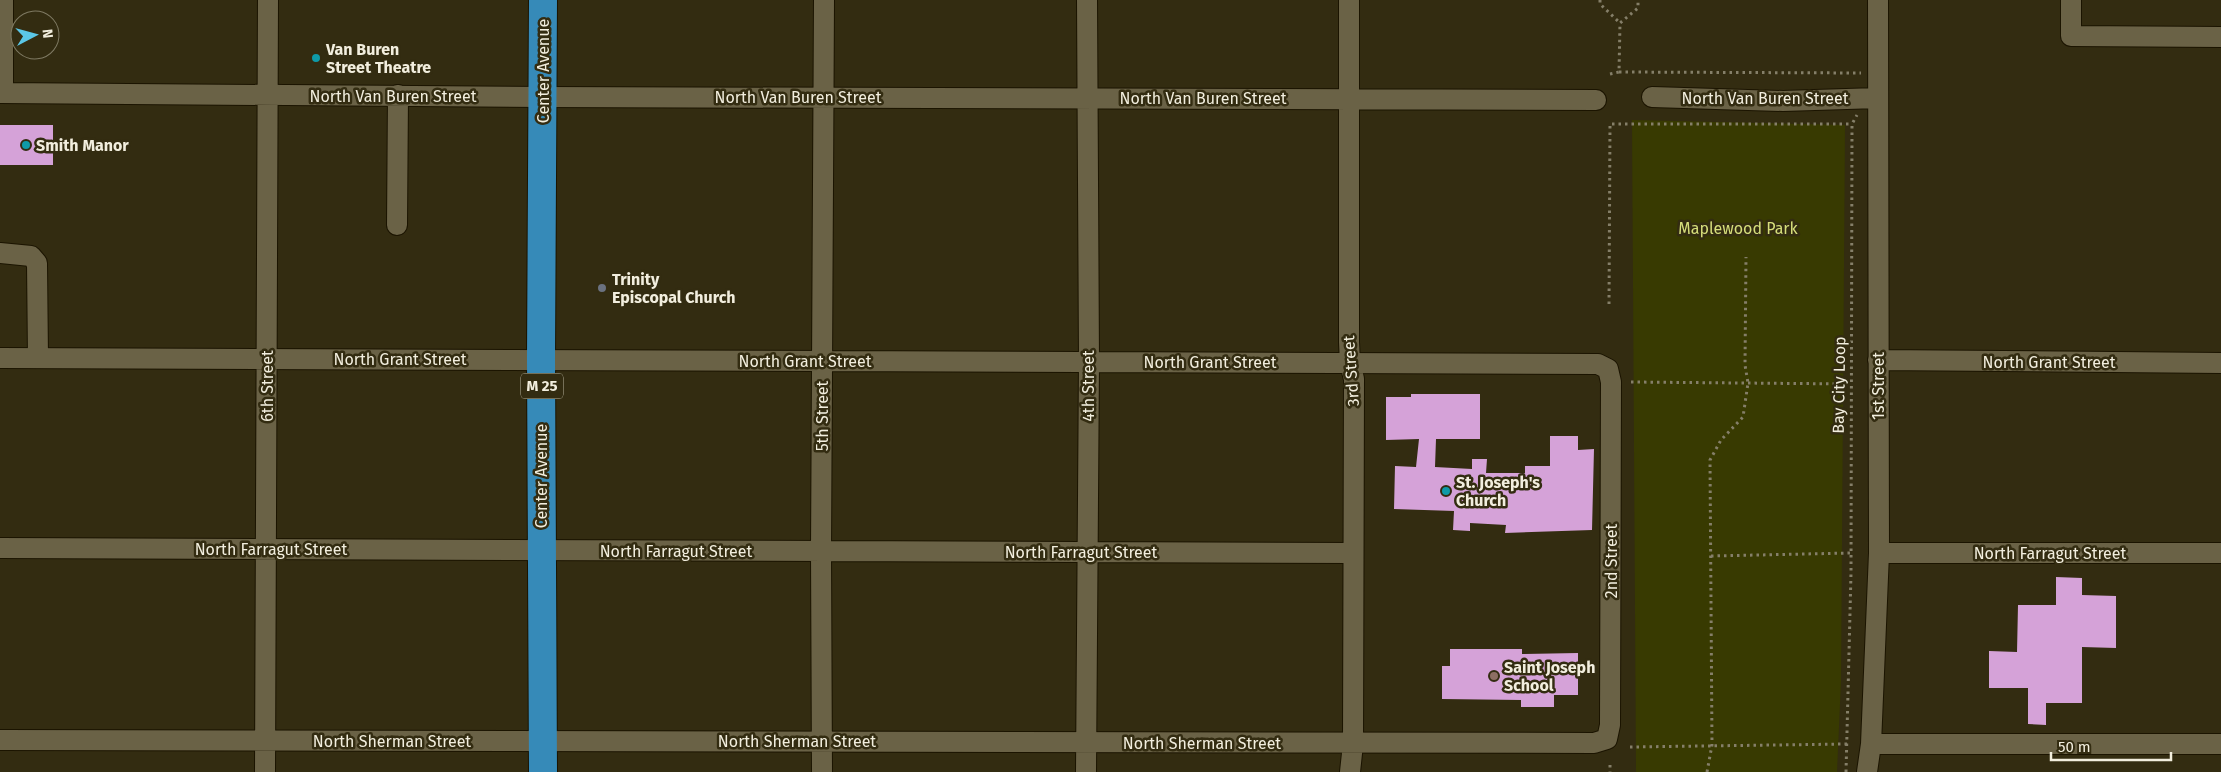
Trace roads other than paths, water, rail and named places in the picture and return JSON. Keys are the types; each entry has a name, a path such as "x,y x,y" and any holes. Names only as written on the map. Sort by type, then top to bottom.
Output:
{"highway":[{"name":"Center Avenue","path":"543,0 541,359 543,772"}],"street":[{"path":"2,93 3,0"},
{"name":"6th Street","path":"265,772 268,0"},
{"name":"5th Street","path":"822,772 821,552 824,0"},
{"name":"4th Street","path":"1086,772 1086,552 1089,361 1087,0"},
{"name":"3rd Street","path":"1350,0 1348,342 1354,379 1352,553 1353,744 1350,772"},
{"name":"1st Street","path":"1867,772 1871,744 1879,554 1878,360 1869,98 1878,0"},
{"path":"2071,0 2071,36 2221,37"},
{"name":"North Van Buren Street","path":"2,93 543,97 1596,100"},
{"path":"397,225 398,95"},
{"name":"North Van Buren Street","path":"1652,97 1783,101 1869,98"},
{"path":"0,253 31,256 37,263 38,358"},
{"name":"North Grant Street","path":"0,358 1598,364 1608,369"},
{"name":"North Grant Street","path":"1878,360 2221,363"},
{"name":"2nd Street","path":"1594,743 1607,739 1610,725 1611,382 1608,369"},
{"name":"North Farragut Street","path":"0,548 1352,553"},
{"name":"North Farragut Street","path":"1879,554 2221,553"},
{"name":"North Sherman Street","path":"0,740 1594,743"},
{"path":"1871,744 2221,744"}],"place":[{"name":"Van Buren Street Theatre","path":"316,58"},
{"name":"Smith Manor","path":"26,145"},
{"name":"Trinity Episcopal Church","path":"602,288"},
{"name":"St. Joseph's Church","path":"1446,491"},
{"name":"Saint Joseph School","path":"1494,676"}],"park label":[{"name":"Maplewood Park","path":"1738,228"}]}
